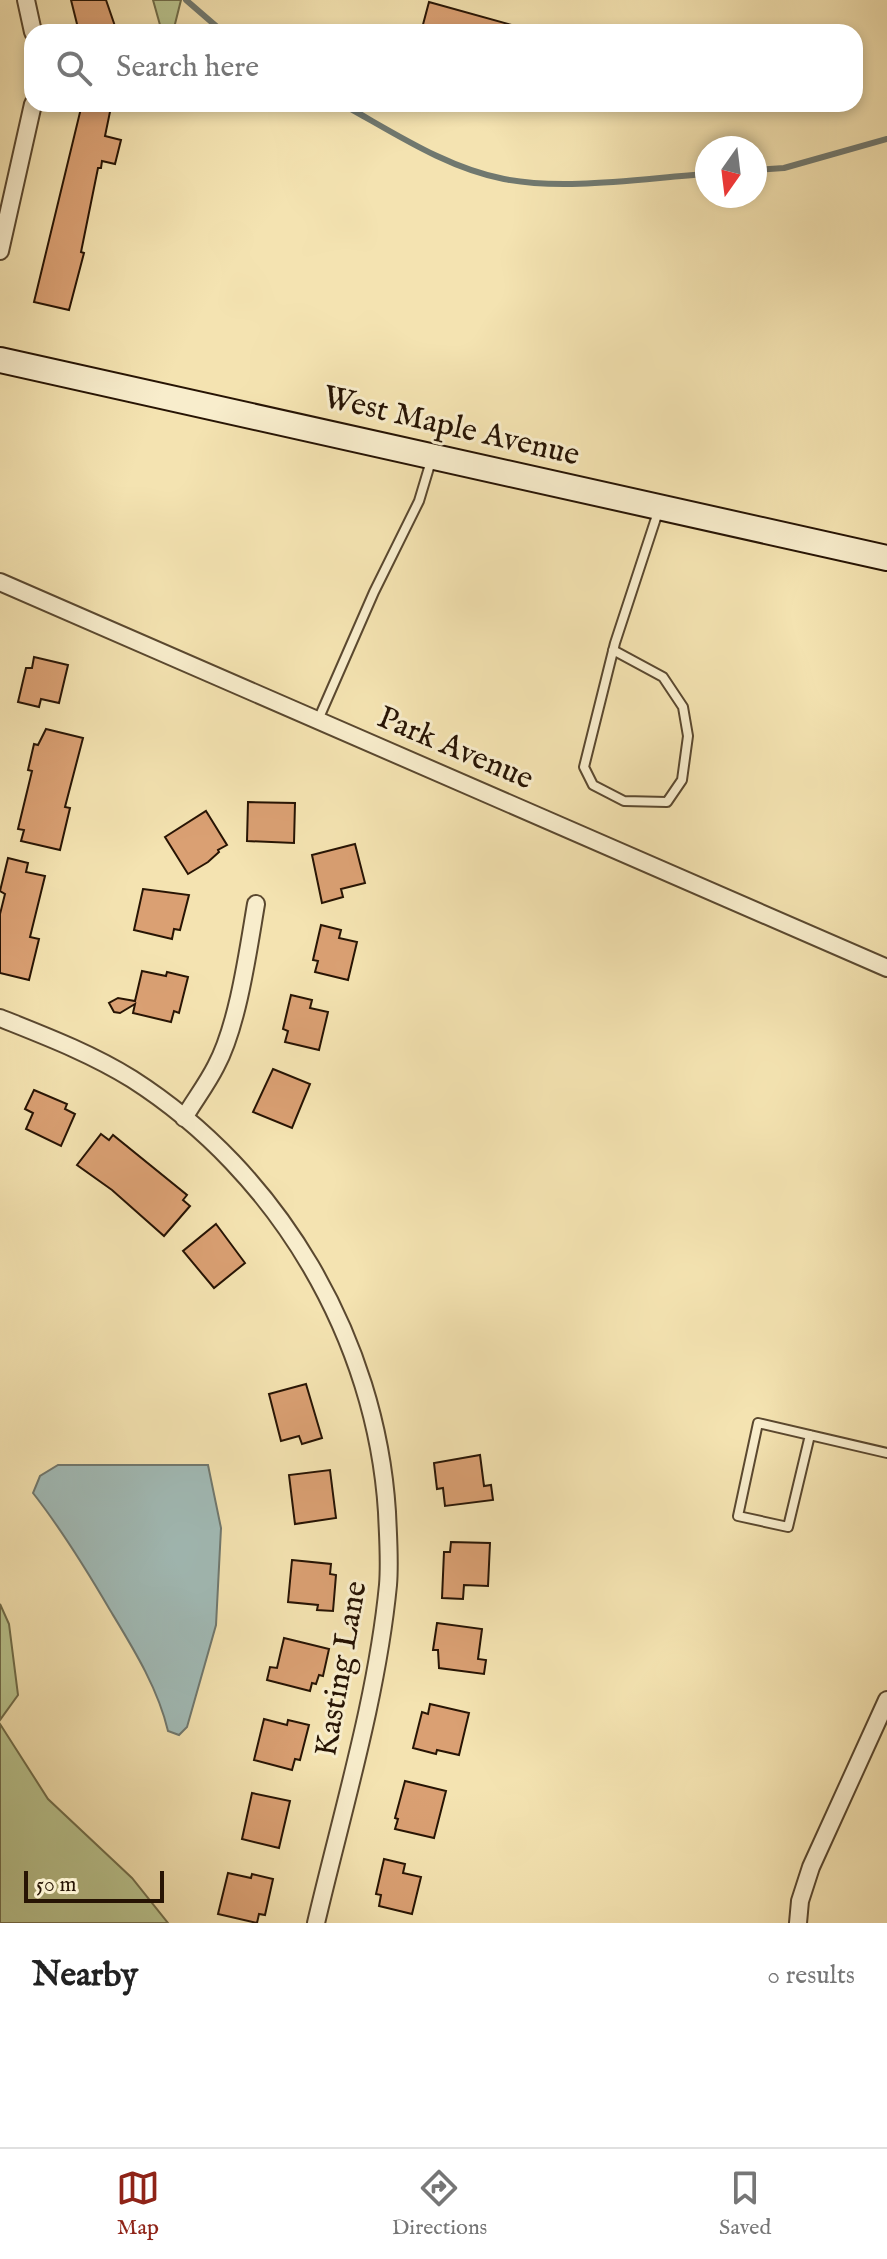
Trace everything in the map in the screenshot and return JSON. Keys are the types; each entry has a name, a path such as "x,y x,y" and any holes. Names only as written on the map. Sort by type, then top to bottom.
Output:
{"main road":[{"name":"West Maple Avenue","path":"0,360 887,558"}],"street":[{"path":"26,0 31,24"},
{"path":"0,251 31,112"},
{"name":"Park Avenue","path":"0,582 887,968"},
{"path":"184,1118 217,1066 226,1041 248,954 256,904"},
{"name":"Kasting Lane","path":"0,1018 76,1049 132,1080 184,1118 242,1172 277,1214 311,1263 349,1341 371,1407 385,1480 388,1583 377,1664 316,1923"},
{"path":"798,1923 800,1901 811,1867 887,1700"}],"lane":[{"path":"318,720 374,592 419,501 432,456"},
{"path":"613,650 663,677 683,707 688,736 682,780 667,802 624,801 593,785 584,767 613,650 659,507"},
{"path":"810,1435 788,1527 738,1516 758,1423 810,1435 887,1453"}],"green space":[{"path":"153,0 181,0 175,24 160,24"},
{"path":"0,1604 9,1624 18,1695 0,1720"},
{"path":"0,1724 48,1799 132,1878 168,1923 0,1923"}],"water":[{"path":"58,1465 208,1465 221,1528 216,1625 187,1727 179,1735 168,1731 158,1699 136,1654 73,1550 33,1493 40,1476"}],"building":[{"path":"71,0 106,0 114,24 77,24"},
{"path":"429,2 508,24 423,24"},
{"path":"80,112 110,112 105,136 121,140 115,164 102,161 101,168 98,168 81,252 84,253 69,310 34,302"},
{"path":"34,657 68,665 59,703 41,699 39,707 18,702 26,668 32,668"},
{"path":"46,729 83,738 65,807 70,808 60,850 21,841 24,830 18,829 32,771 28,770 34,744 38,745"},
{"path":"248,802 295,803 294,843 247,841"},
{"path":"206,811 227,845 188,874 165,837"},
{"path":"355,844 365,883 341,889 343,897 322,903 312,855"},
{"path":"8,858 28,863 26,872 45,876 30,937 39,939 29,980 0,973 0,914 5,894 0,891"},
{"path":"143,889 189,895 180,930 174,929 172,939 134,930"},
{"path":"321,925 341,930 339,938 357,942 348,980 315,972 318,961 313,960"},
{"path":"142,971 188,977 179,1013 174,1011 171,1022 133,1013 135,1004 120,1013 114,1012 109,1003 118,998 135,1001"},
{"path":"291,995 312,1000 310,1008 328,1012 319,1050 285,1042 288,1031 283,1029"},
{"path":"273,1069 310,1084 292,1128 253,1112"},
{"path":"34,1090 67,1104 65,1109 75,1114 61,1146 26,1129 33,1113 25,1109"},
{"path":"101,1134 109,1140 113,1135 187,1195 183,1200 190,1206 164,1236 112,1190 77,1165"},
{"path":"216,1224 245,1263 214,1288 183,1251"},
{"path":"306,1384 322,1438 302,1444 299,1436 281,1441 269,1394"},
{"path":"480,1455 484,1486 491,1485 493,1500 445,1506 443,1488 437,1489 434,1463"},
{"path":"330,1470 336,1518 295,1524 289,1475"},
{"path":"451,1542 490,1543 488,1586 464,1585 463,1599 442,1598 444,1552 450,1552"},
{"path":"292,1560 331,1564 330,1574 336,1575 333,1611 317,1610 318,1605 288,1602"},
{"path":"437,1623 482,1629 478,1659 486,1660 484,1674 439,1668 438,1650 433,1650"},
{"path":"284,1638 329,1649 323,1676 319,1675 316,1684 312,1683 310,1691 267,1680 270,1667 277,1668"},
{"path":"430,1704 469,1713 459,1755 437,1750 436,1754 413,1748 422,1712 428,1714"},
{"path":"264,1719 287,1725 288,1720 309,1725 300,1760 295,1759 292,1770 254,1760"},
{"path":"405,1781 446,1791 434,1838 395,1829"},
{"path":"252,1793 290,1801 279,1848 242,1839"},
{"path":"384,1859 405,1864 403,1873 421,1877 412,1914 379,1906 381,1895 376,1894"},
{"path":"228,1873 273,1879 265,1915 259,1914 257,1923 218,1914"}],"waterway":[{"path":"186,0 214,24"},
{"path":"356,112 441,158 504,179 579,184 695,175"},
{"path":"767,169 784,168 887,139"}]}
